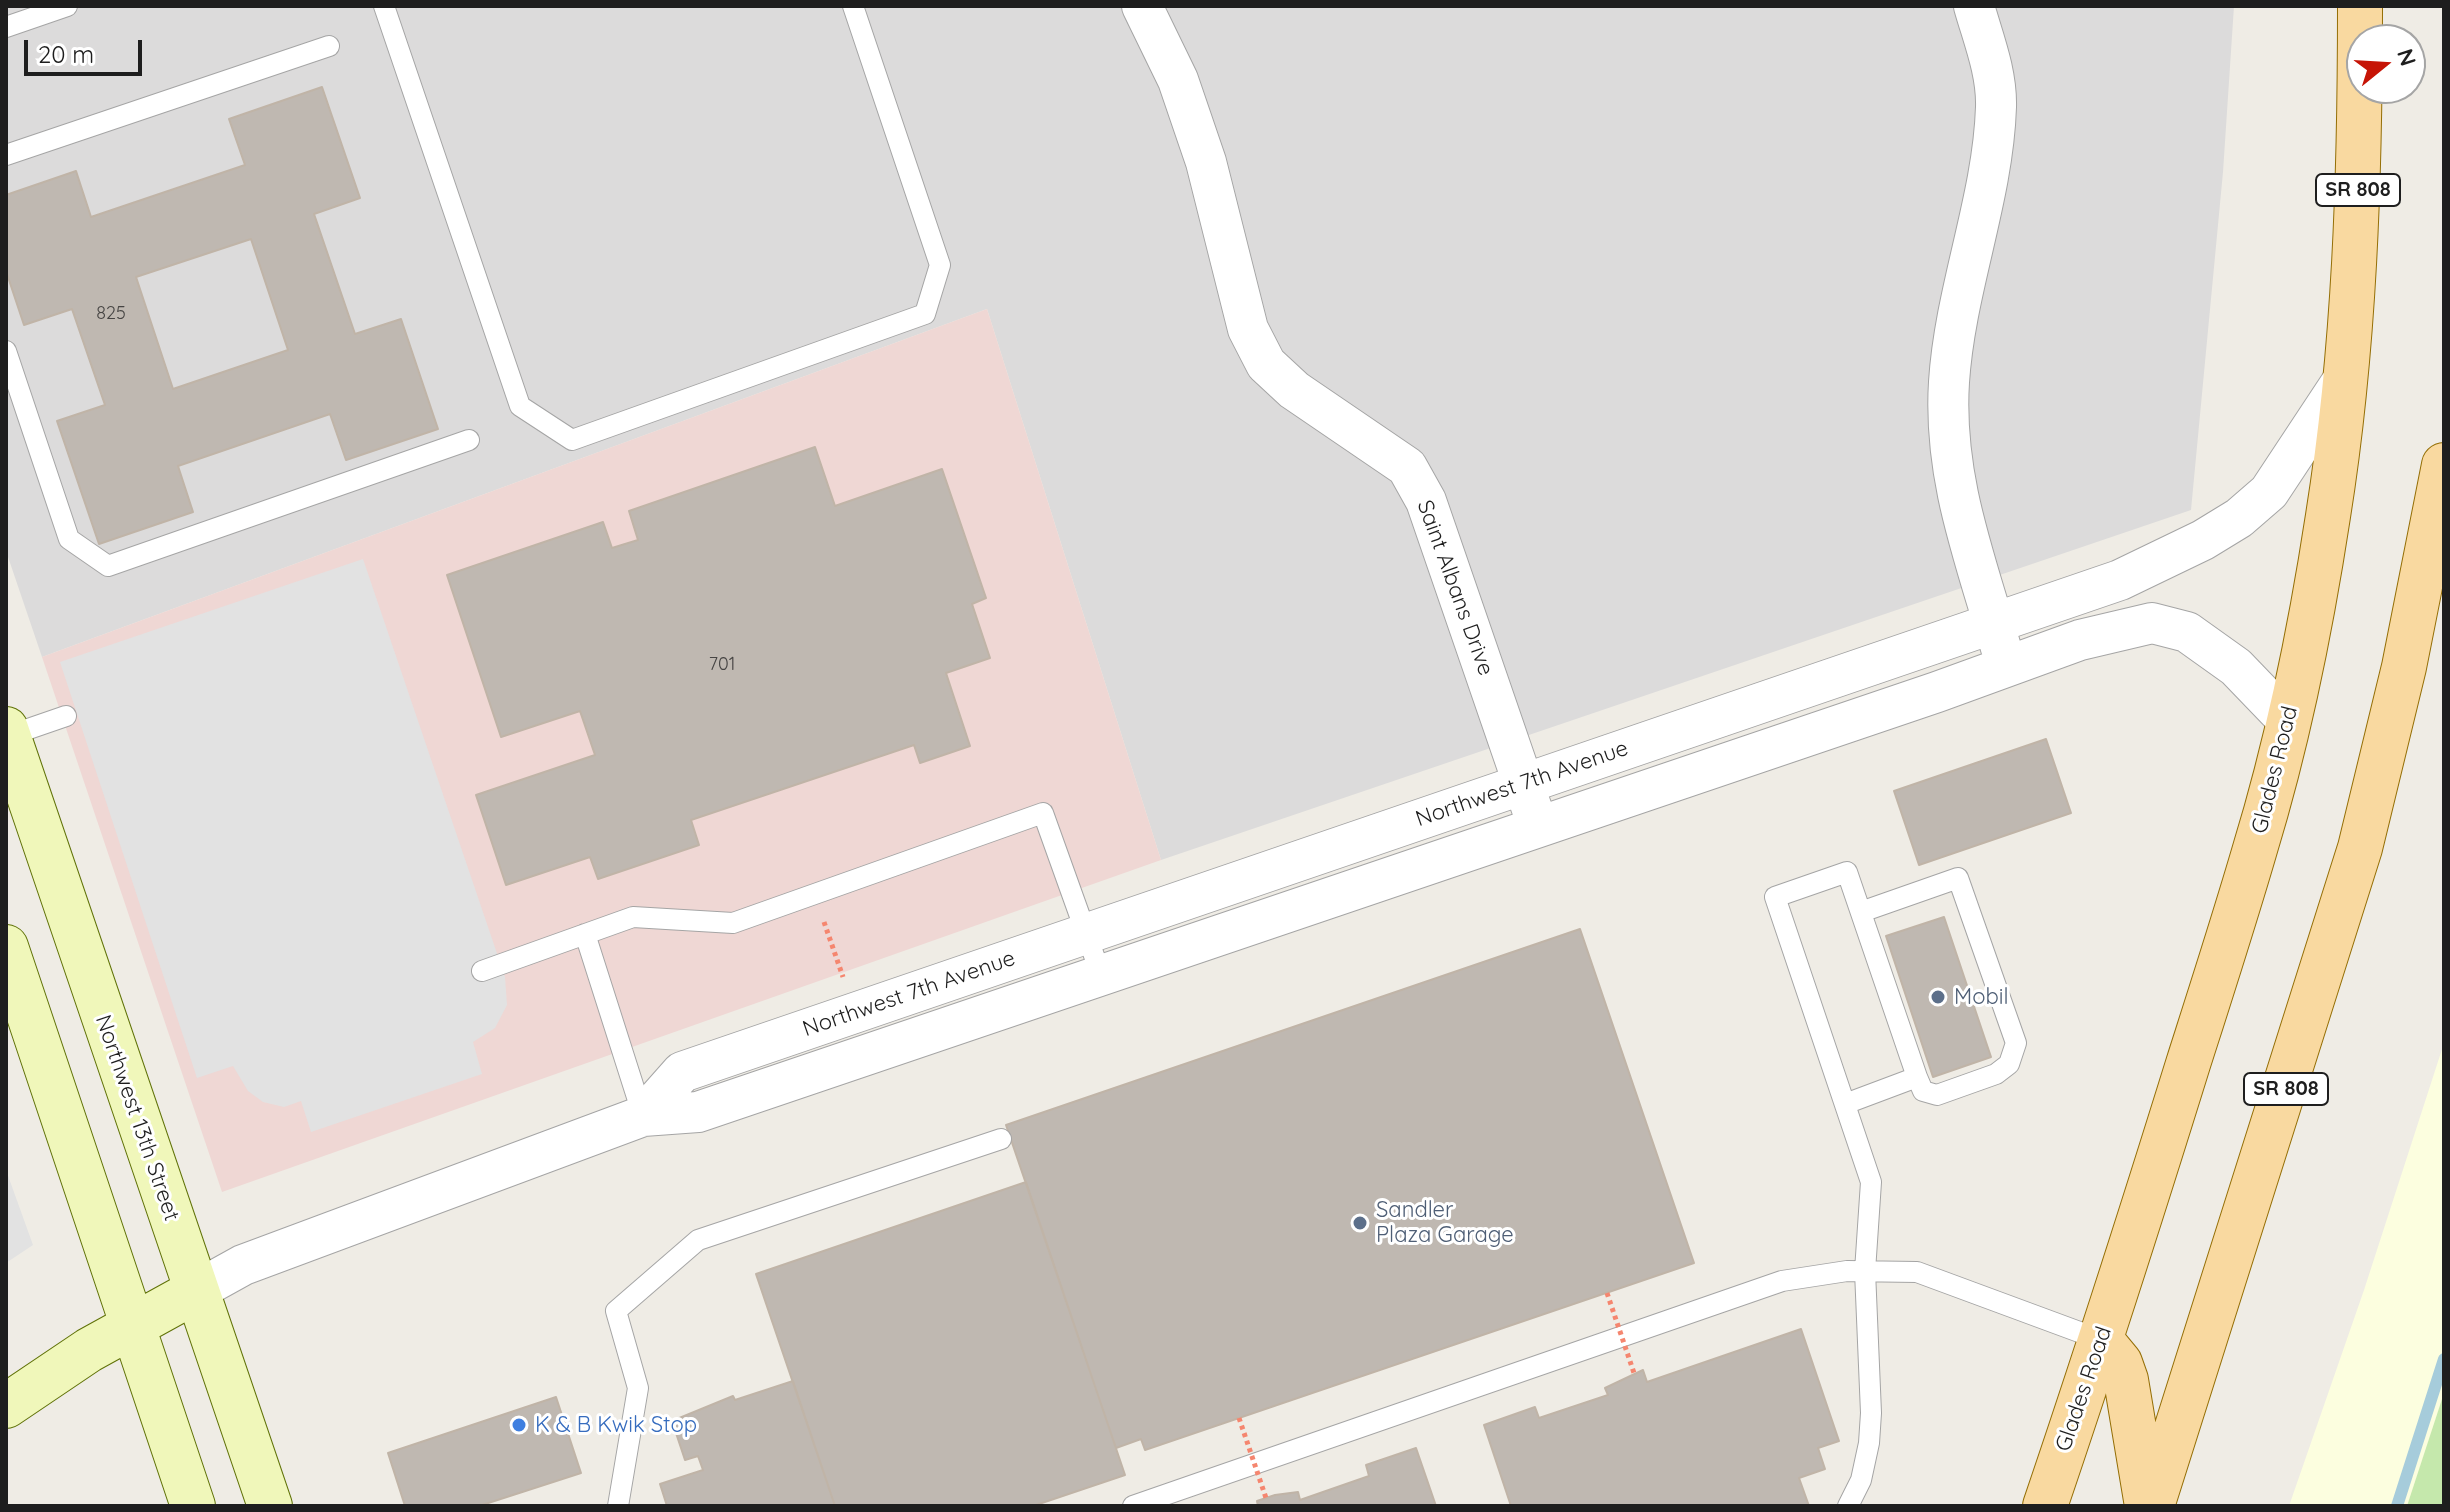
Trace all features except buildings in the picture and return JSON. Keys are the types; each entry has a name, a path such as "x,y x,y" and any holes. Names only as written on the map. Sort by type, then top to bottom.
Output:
{"main road":[{"name":"Glades Road","path":"2045,1506 2101,1340 2257,845 2288,721 2328,516 2347,374 2355,262 2360,6"},
{"name":"SR 808","path":"2150,1506 2360,848 2404,667 2444,465"},
{"path":"2101,1340 2120,1363 2126,1380 2150,1506"}],"street":[{"name":"Saint Albans Drive","path":"1142,6 1178,80 1206,162 1248,329 1266,364 1294,390 1407,467 1426,501 1538,827"},
{"path":"1974,6 1990,62 1996,104 1992,146 1953,346 1949,384 1951,470 2007,667"},
{"name":"Northwest 7th Avenue","path":"643,1116 682,1072 2120,580 2203,540 2239,518 2269,492 2347,374"},
{"name":"Northwest 7th Avenue","path":"6,1406 89,1350 243,1265 643,1116 698,1112 2080,640 2152,623 2187,632 2236,667 2288,721"},
{"name":"Northwest 13th Street","path":"7,732 270,1506"},
{"path":"6,947 193,1506"}],"lane":[{"path":"6,27 67,6"},
{"path":"384,6 520,406 572,440 925,314 940,265 853,6"},
{"path":"6,155 329,46"},
{"path":"6,351 11,384 69,539 108,566 469,440"},
{"path":"7,732 66,716"},
{"path":"482,971 633,917 733,923 1043,813 1101,975"},
{"path":"1848,1506 1861,1480 1869,1443 1871,1413 1865,1271 1871,1182 1775,897 1847,872 1923,1091 1937,1095 1996,1074 2009,1064 2016,1043 1958,878 1861,912"},
{"path":"585,934 643,1116"},
{"path":"1845,1104 1917,1077"},
{"path":"618,1506 638,1388 616,1311 698,1240 1001,1139"},
{"path":"1133,1506 1782,1281 1847,1271 1917,1272 2101,1340"}],"path":[{"path":"1607,1293 1634,1373"},
{"path":"1239,1418 1266,1498"}],"shaded area":[{"path":"6,6 2234,6 2223,172 2191,510 1161,860 987,309 42,657 6,551"},
{"path":"987,309 1161,860 222,1192 42,657"},
{"path":"363,559 505,977 507,1005 495,1028 473,1042 482,1074 311,1132 301,1101 284,1107 263,1102 248,1091 233,1066 197,1078 60,662"},
{"path":"2444,1043 2444,1506 2289,1506 2364,1290"},
{"path":"6,1170 33,1245 6,1263"}],"green space":[{"path":"2444,1393 2444,1506 2407,1506"}],"waterway":[{"path":"2397,1506 2444,1359"}],"place":[{"name":"Mobil","path":"1938,997"},
{"name":"Sandler Plaza Garage","path":"1360,1223"},
{"name":"K & B Kwik Stop","path":"519,1425"}]}
